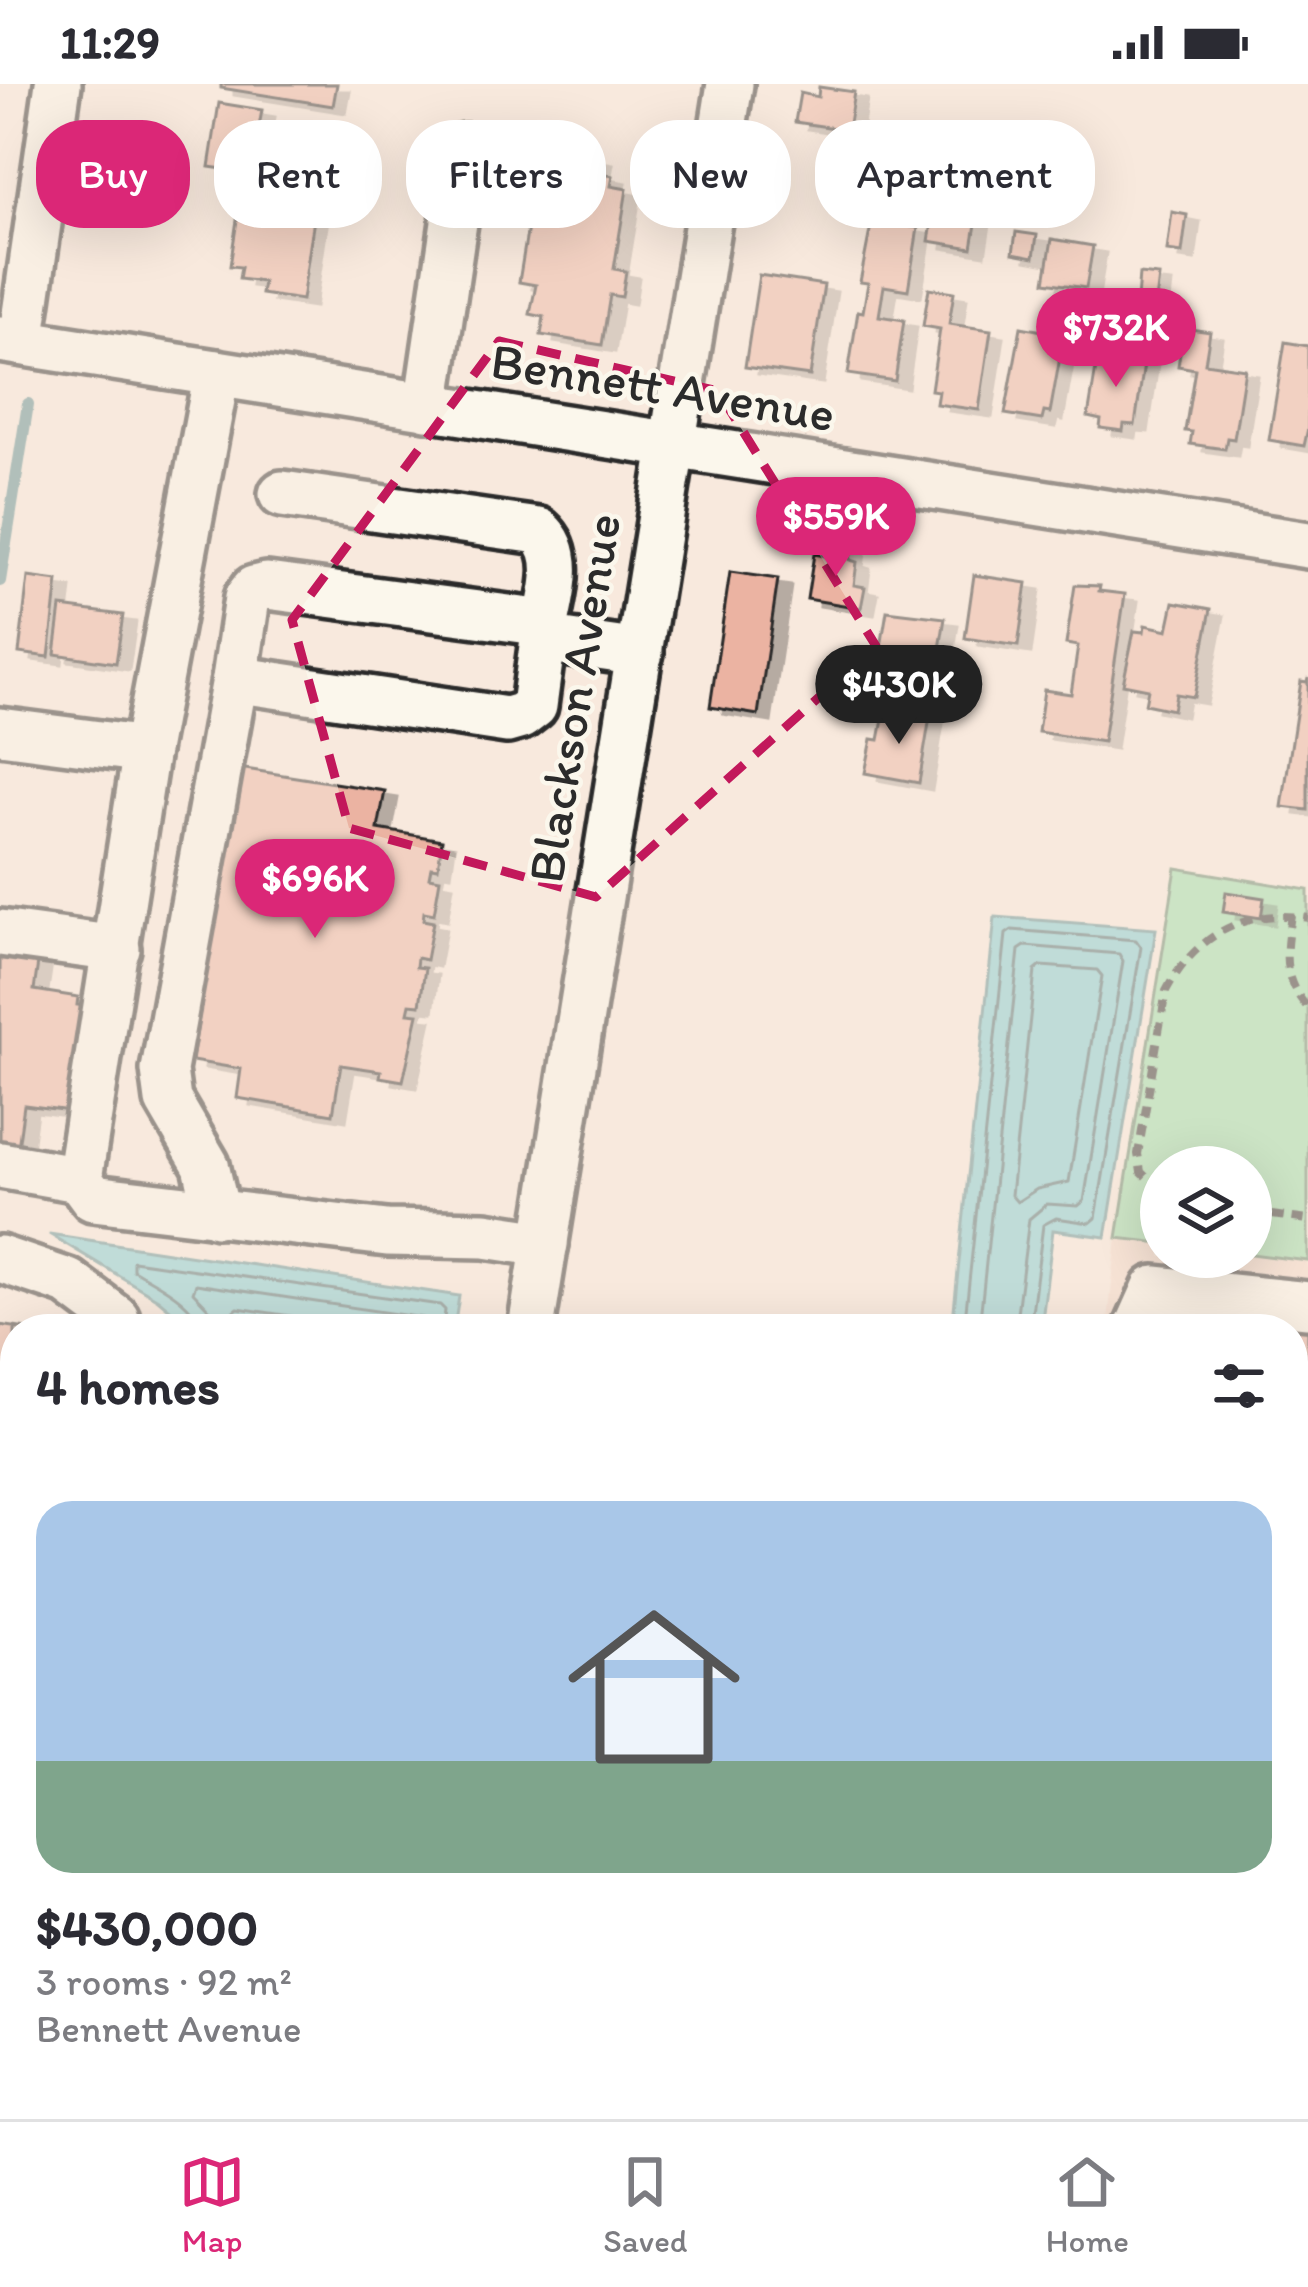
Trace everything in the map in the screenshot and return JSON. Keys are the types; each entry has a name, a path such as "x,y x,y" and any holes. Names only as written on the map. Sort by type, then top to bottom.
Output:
{"street":[{"path":"10,340 58,84"},
{"name":"Blackson Avenue","path":"533,1314 730,84"},
{"path":"427,407 453,228"},
{"name":"Bennett Avenue","path":"10,340 1308,545"},
{"path":"79,1179 146,750 217,373"},
{"path":"235,679 507,720 534,706 556,556 550,540 539,531 282,494"},
{"path":"217,1214 206,1165 168,1100 164,1070 247,598 254,589 266,586 544,631 640,653"},
{"path":"0,731 146,750"},
{"path":"0,933 117,949"},
{"path":"0,1165 79,1179 93,1198 386,1232 484,1235 545,1244"},
{"path":"0,1259 68,1282 106,1314"},
{"path":"1144,1314 1155,1289 1308,1305"}],"path":[{"path":"1291,915 1286,973 1308,1008"},
{"path":"1140,1166 1138,1154 1166,992 1176,972 1216,931 1237,923 1308,917"},
{"path":"1272,1216 1308,1220"}],"highlighted area":[{"path":"499,341 718,391 876,646 596,897 349,828 292,620"}],"shaded area":[{"path":"1117,1238 1140,1241 1140,1278 1272,1278 1272,1257 1308,1261 1308,1314 1109,1314"}],"green space":[{"path":"1176,868 1308,890 1308,1261 1272,1257 1272,1146 1140,1146 1140,1241 1117,1238"}],"water":[{"path":"995,917 1156,929 1106,1237 1053,1230 1043,1314 954,1314"},
{"path":"49,1234 459,1296 456,1314 176,1314"}],"building":[{"path":"221,84 337,84 333,106 221,88"},
{"path":"819,87 854,92 850,120 815,120 815,125 795,122 800,93 818,97"},
{"path":"219,103 262,110 260,120 216,120"},
{"path":"606,175 613,176 611,186 627,189 614,269 626,271 622,297 610,295 602,345 541,335 544,317 530,314 536,285 519,282 528,228 606,228"},
{"path":"1172,212 1187,215 1182,253 1167,251"},
{"path":"236,228 313,228 302,300 261,294 263,282 239,279 241,267 230,266"},
{"path":"870,228 918,228 908,290 884,286 879,316 904,320 895,381 848,374 858,311 863,312 868,283 860,282"},
{"path":"931,228 975,228 972,248 929,241"},
{"path":"1016,232 1037,235 1034,257 1013,253"},
{"path":"1052,239 1093,246 1086,288 1045,282"},
{"path":"1139,274 1159,276 1156,302 1137,300"},
{"path":"759,275 824,285 810,376 745,367"},
{"path":"929,288 954,292 949,324 991,330 979,410 936,404 938,391 931,390 940,329 923,326"},
{"path":"1021,327 1064,335 1050,413 1044,412 1042,420 1005,414"},
{"path":"1184,328 1210,332 1205,363 1245,369 1234,439 1227,438 1225,449 1190,444 1192,432 1185,431 1195,369 1178,366"},
{"path":"1285,342 1308,346 1304,446 1269,440"},
{"path":"1099,350 1145,357 1135,425 1124,424 1123,431 1100,428 1101,420 1088,417"},
{"path":"834,543 852,546 850,560 857,562 854,585 865,587 861,608 807,599 814,554 831,557"},
{"path":"730,572 778,579 758,715 710,707"},
{"path":"974,575 1027,583 1018,646 965,638"},
{"path":"28,577 58,581 49,657 19,653"},
{"path":"1075,585 1125,594 1103,742 1038,732 1044,690 1071,694 1078,646 1066,644"},
{"path":"1174,602 1211,609 1194,697 1176,694 1173,710 1145,704 1148,689 1123,684 1134,631 1144,632 1145,625 1168,630"},
{"path":"61,607 123,615 116,663 55,654"},
{"path":"887,611 945,618 932,698 912,695 913,684 876,678"},
{"path":"1308,677 1308,810 1282,807 1301,681 1307,682"},
{"path":"885,709 930,717 919,783 865,773"},
{"path":"239,768 385,791 378,829 442,840 438,868 431,867 429,877 440,879 434,914 424,912 423,920 433,922 426,960 417,958 416,967 425,968 420,1005 410,1004 408,1013 418,1014 403,1081 380,1077 381,1071 341,1065 333,1114 237,1098 241,1069 192,1061"},
{"path":"1226,892 1264,898 1261,918 1223,912"},
{"path":"0,937 41,942 34,990 78,997 77,1005 85,1006 70,1111 24,1105 18,1148 0,1145"}],"waterway":[{"path":"0,581 28,404"}]}
